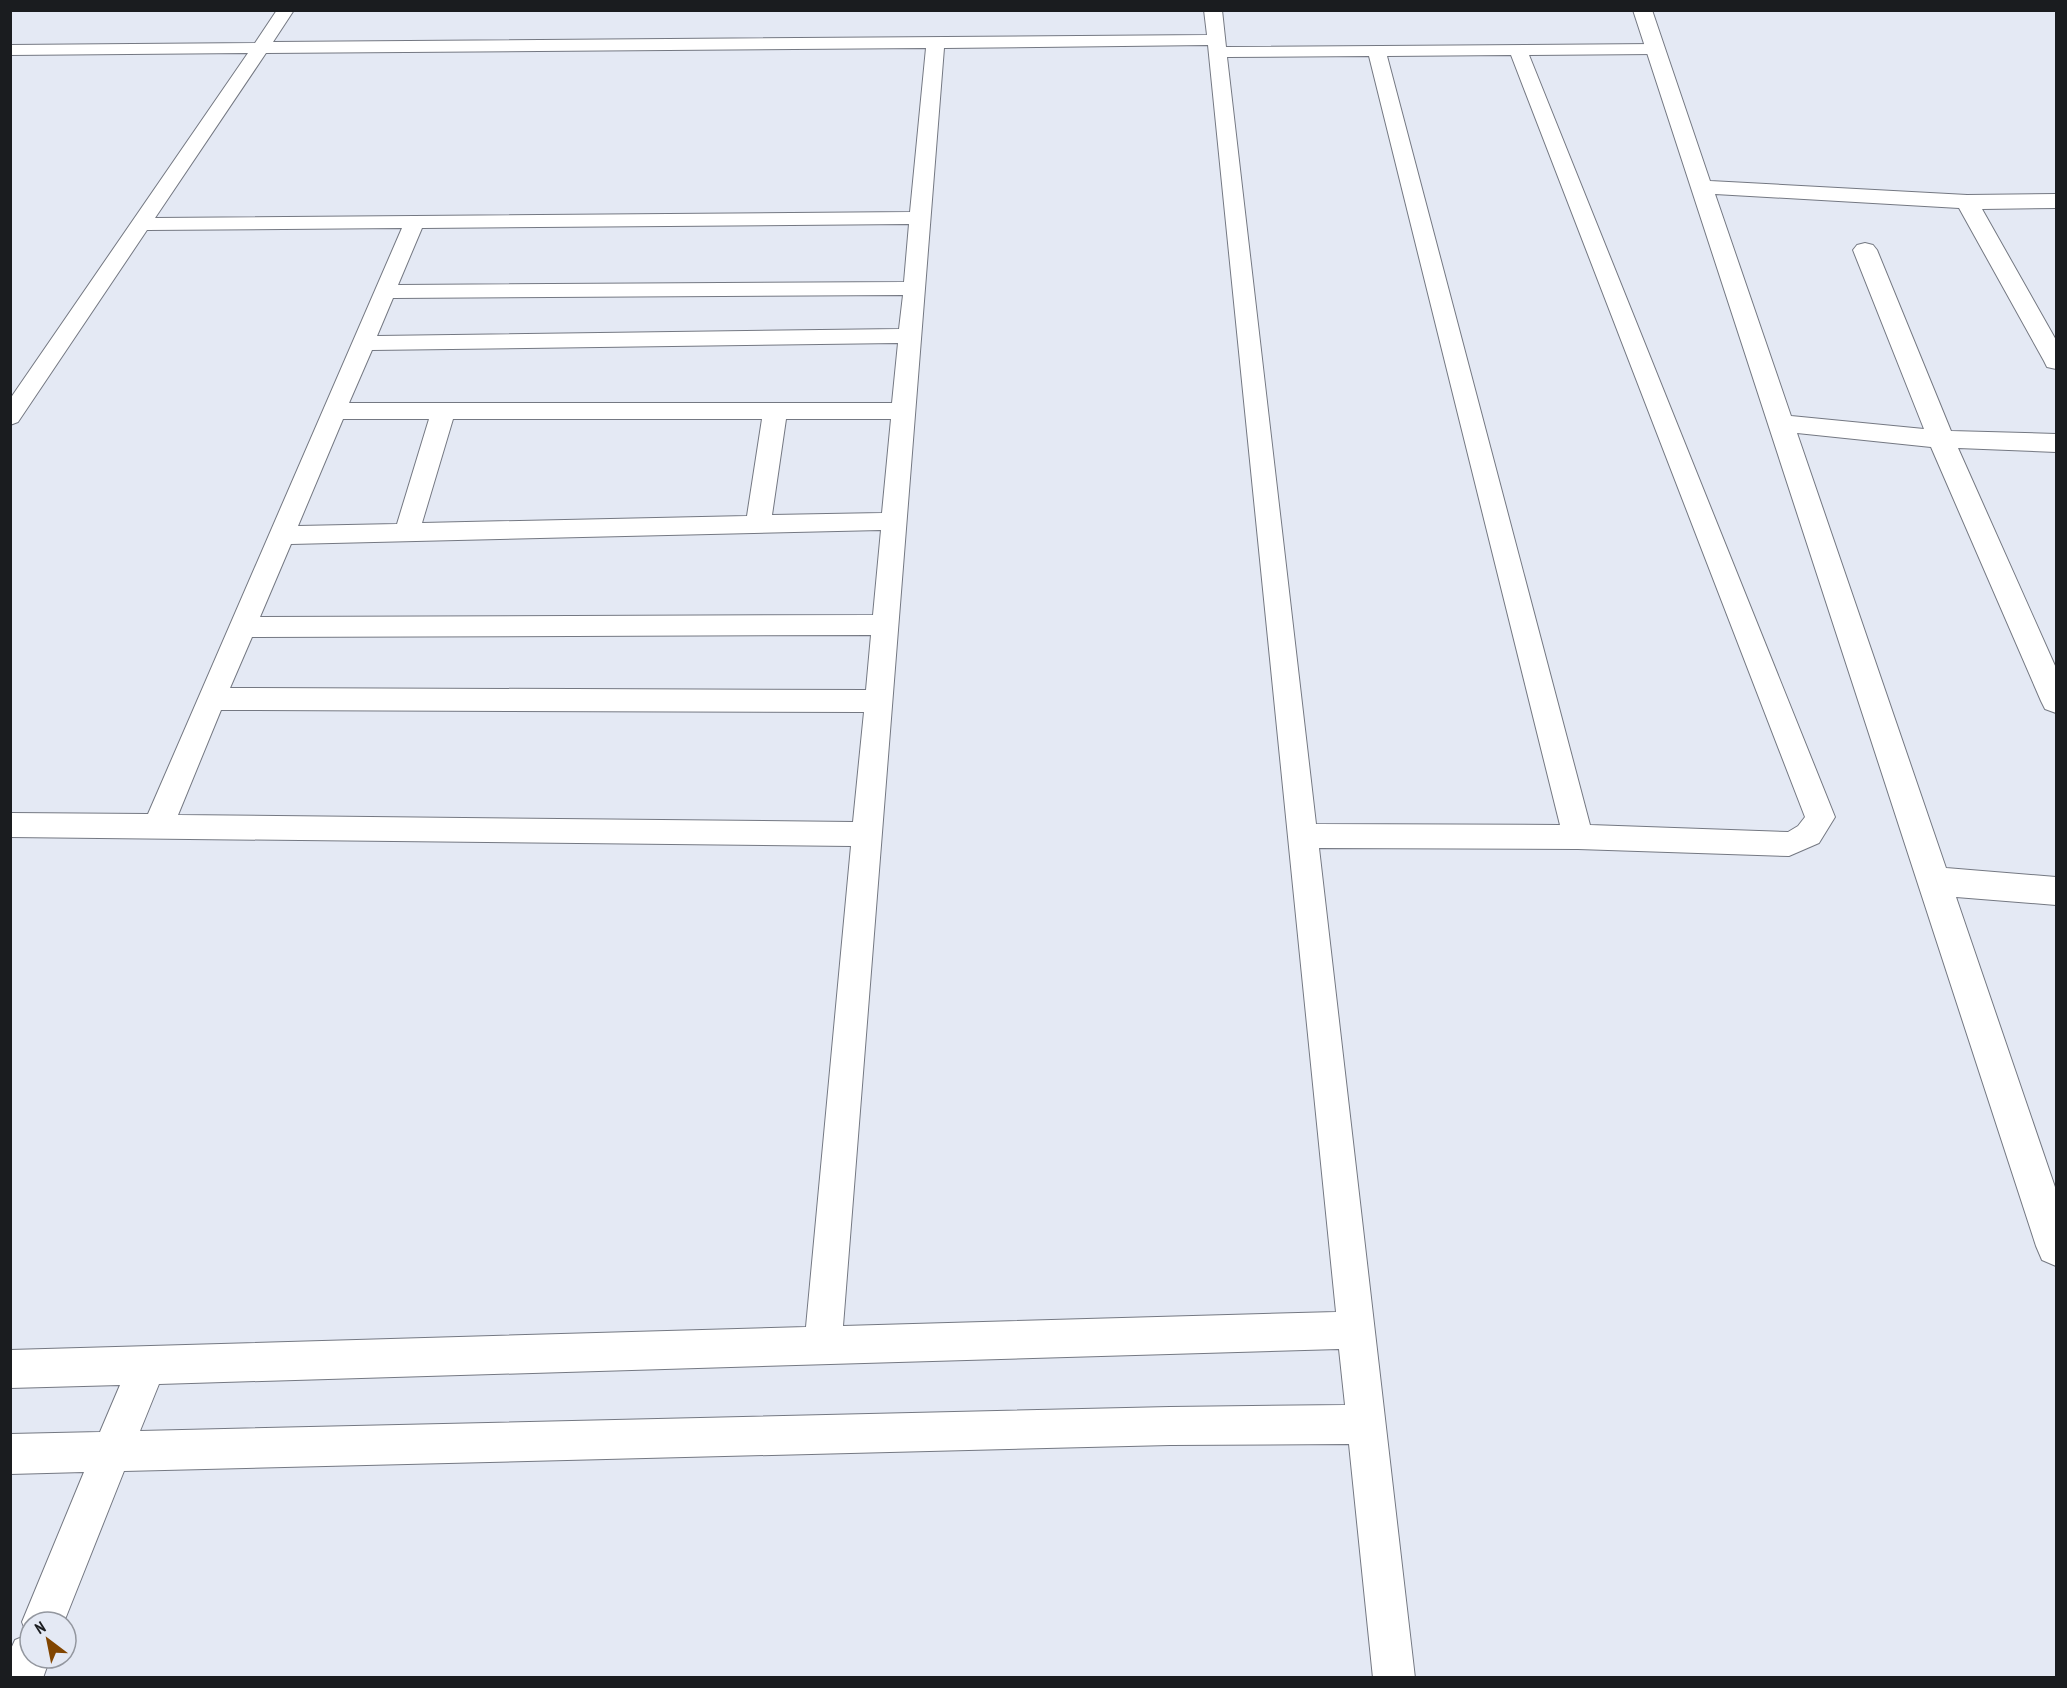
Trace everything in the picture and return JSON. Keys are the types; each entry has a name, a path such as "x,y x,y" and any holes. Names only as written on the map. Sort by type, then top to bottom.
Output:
{"street":[{"path":"1642,10 2056,1246"},
{"path":"1701,187 1967,202 2056,201"},
{"path":"1967,202 2056,361"},
{"path":"1865,250 1941,439 2056,701"},
{"path":"1780,423 1941,439 2056,443"},
{"path":"1934,881 2056,891"}],"lane":[{"path":"10,417 286,10"},
{"path":"1213,10 1394,1677"},
{"path":"823,1346 935,43"},
{"path":"10,50 935,43 1217,46 1377,51 1655,49"},
{"path":"1303,836 1578,837 1790,844 1815,830 1820,817 1518,50"},
{"path":"1377,51 1578,837"},
{"path":"142,224 920,218"},
{"path":"158,826 415,221"},
{"path":"384,292 914,288"},
{"path":"363,343 910,336"},
{"path":"334,411 903,411"},
{"path":"407,532 442,411"},
{"path":"758,524 775,411"},
{"path":"282,535 893,521"},
{"path":"243,627 884,625"},
{"path":"212,699 878,701"},
{"path":"10,825 867,834"},
{"path":"10,1368 1357,1330"},
{"path":"48,1610 147,1365"},
{"path":"10,1454 1146,1426 1367,1424"}]}
